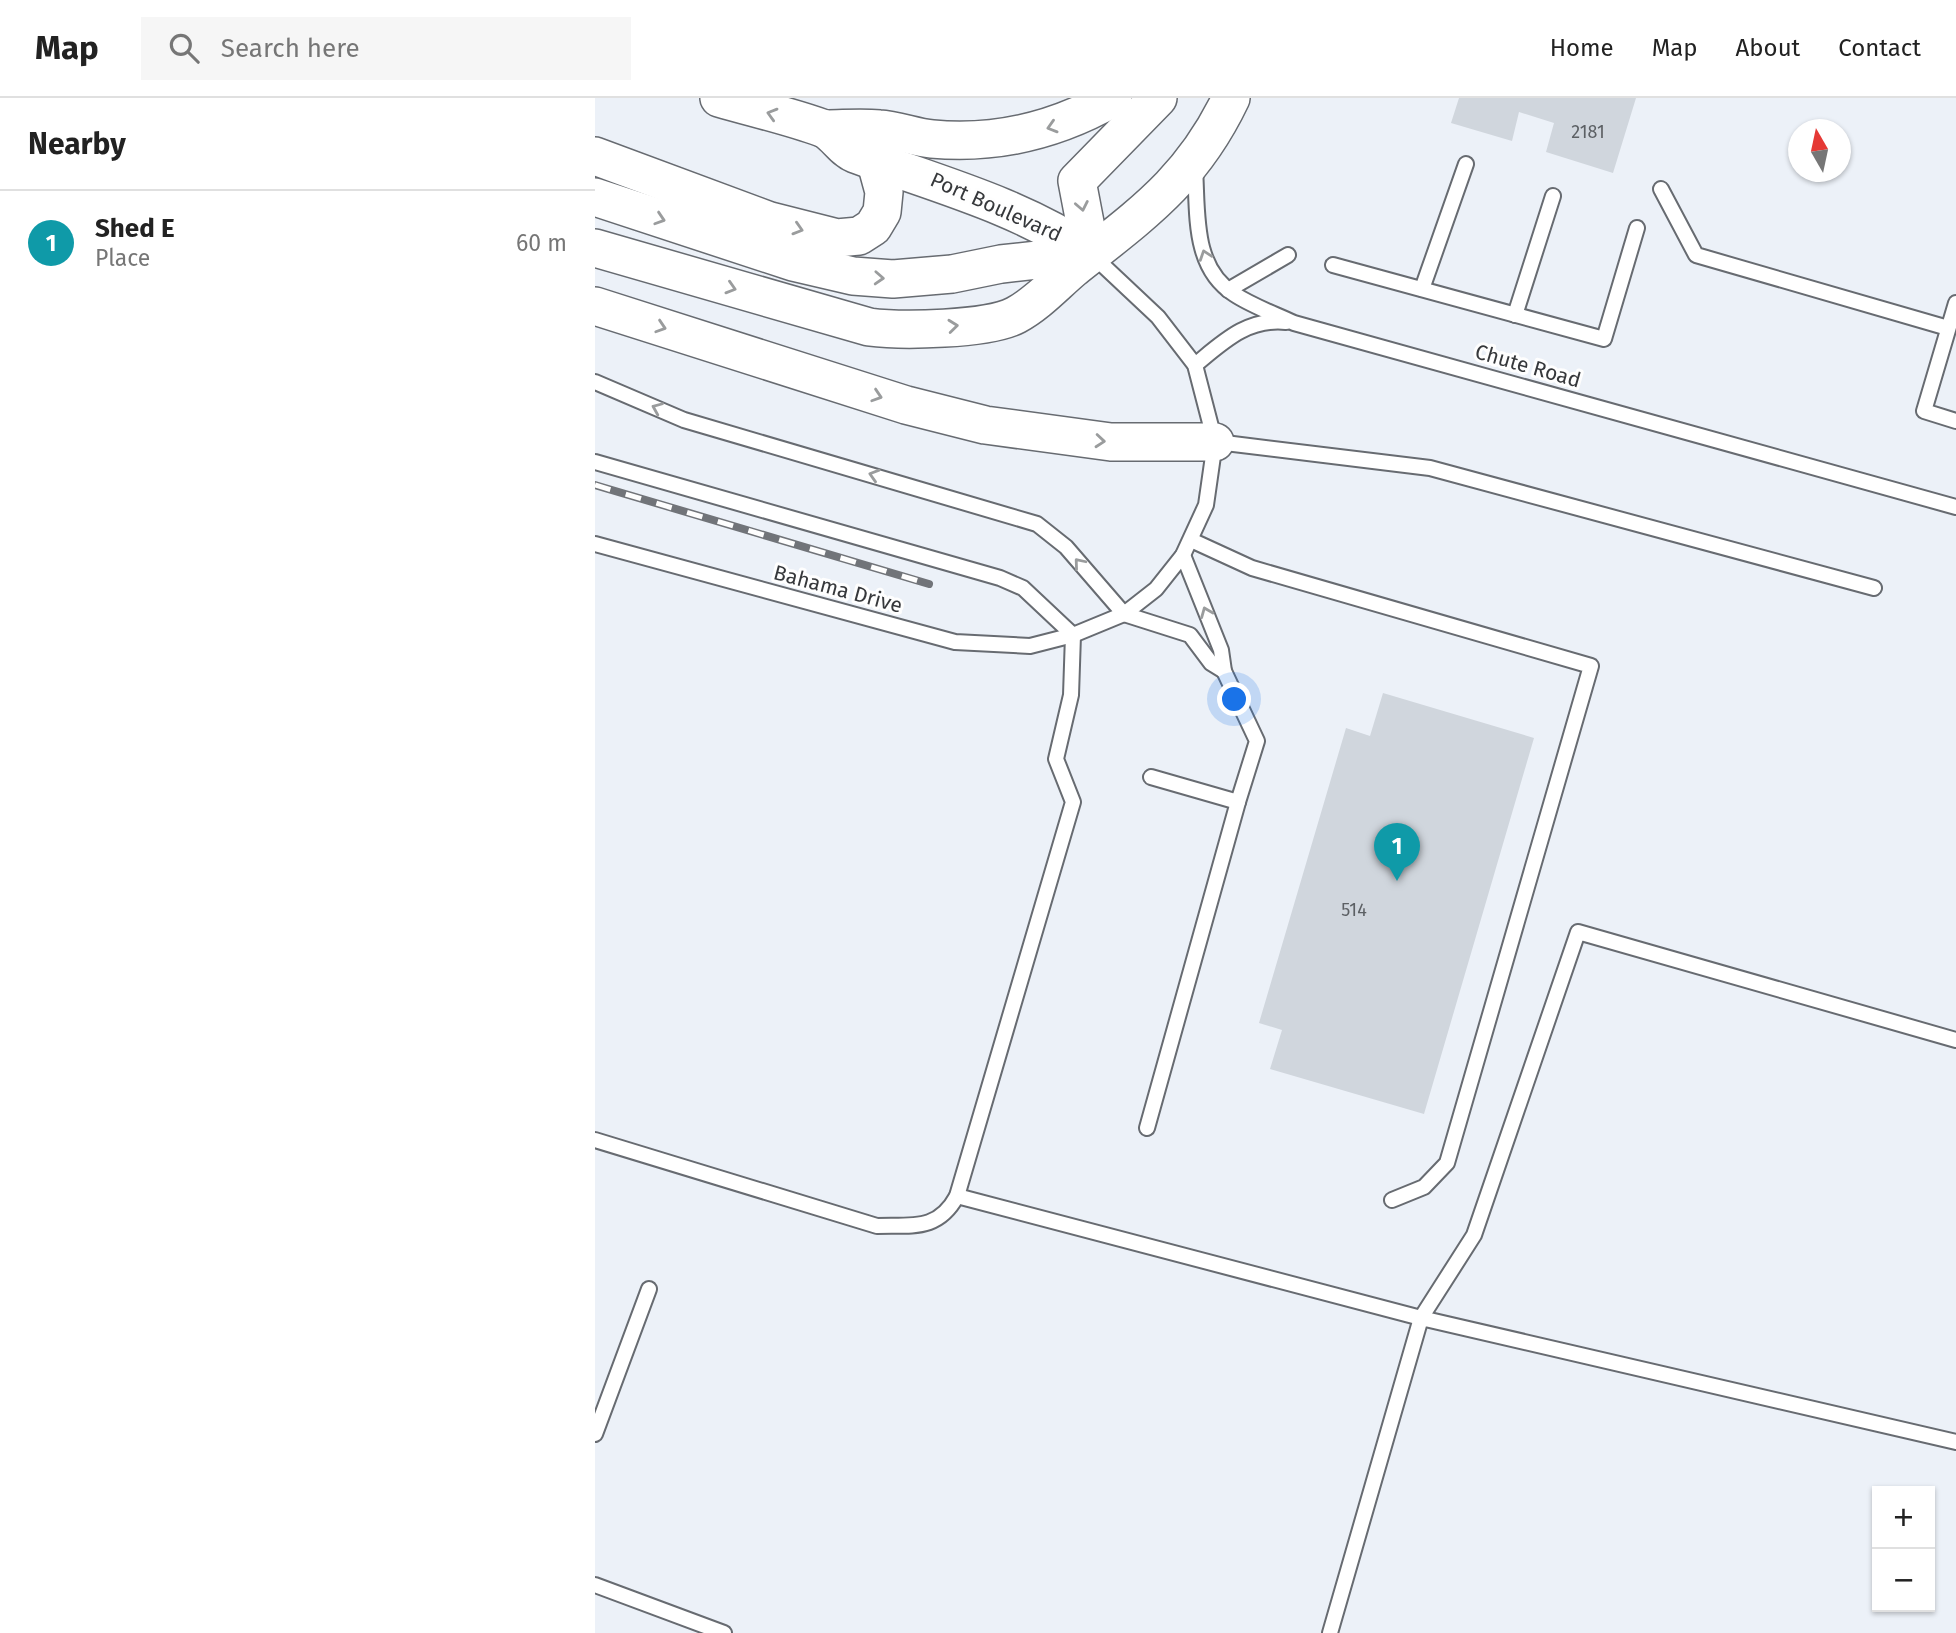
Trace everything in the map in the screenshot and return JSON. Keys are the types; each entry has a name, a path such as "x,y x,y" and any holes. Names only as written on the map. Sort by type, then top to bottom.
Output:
{"street":[{"name":"Port Boulevard","path":"595,248 844,322 891,330 950,326 1015,315 1091,254 1063,235 1018,212 852,153 825,129 719,98"},
{"path":"825,129 881,129 934,139 980,140 1039,131 1064,123 1113,98"},
{"path":"1091,254 1077,181 1158,98"},
{"path":"595,197 793,262 853,276 924,277 1001,264 1091,254 1153,206 1195,159 1231,98"},
{"path":"595,156 770,221 837,238 859,236 873,227 882,212 884,192 875,159"},
{"path":"595,307 906,405 976,423 1035,434 1111,442 1215,442"}],"lane":[{"name":"Chute Road","path":"1195,159 1199,235 1204,256 1220,284 1294,323 1956,507"},
{"path":"1422,289 1466,164"},
{"path":"1661,189 1696,255 1948,328"},
{"path":"1515,315 1553,195"},
{"path":"1333,265 1604,339 1637,228"},
{"path":"1091,254 1158,317 1195,365 1246,327 1268,321 1294,323"},
{"path":"1228,290 1288,255"},
{"path":"1956,303 1924,411 1956,421"},
{"name":"Bahama Drive","path":"595,544 955,642 1016,647 1073,635 1124,614 1156,589 1183,555 1191,540 1211,486 1215,442 1195,365"},
{"path":"595,382 684,420 1037,524 1066,547 1124,614 1189,635 1211,663 1224,671"},
{"path":"1215,442 1430,468 1874,587"},
{"path":"595,462 1000,578 1023,588 1073,635 1071,695 1056,759 1073,802 957,1196 948,1212 937,1221 877,1226 595,1140"},
{"path":"1191,540 1252,568 1591,666 1447,1163 1424,1187 1392,1200"},
{"path":"1147,1128 1257,741 1224,671 1221,649 1183,555"},
{"path":"1151,777 1238,802"},
{"path":"1330,1633 1421,1318 1474,1235 1578,932 1956,1040"},
{"path":"957,1196 1421,1318 1956,1443"},
{"path":"595,1434 649,1289"},
{"path":"595,1585 724,1633"}],"building":[{"path":"1459,98 1636,98 1613,173 1546,152 1554,123 1519,112 1512,141 1451,123"},
{"path":"1383,693 1534,738 1424,1114 1270,1069 1282,1030 1259,1023 1346,728 1370,736"}],"railway":[{"path":"595,485 929,584"}],"place":[{"name":"Shed E","path":"1397,881"}]}
